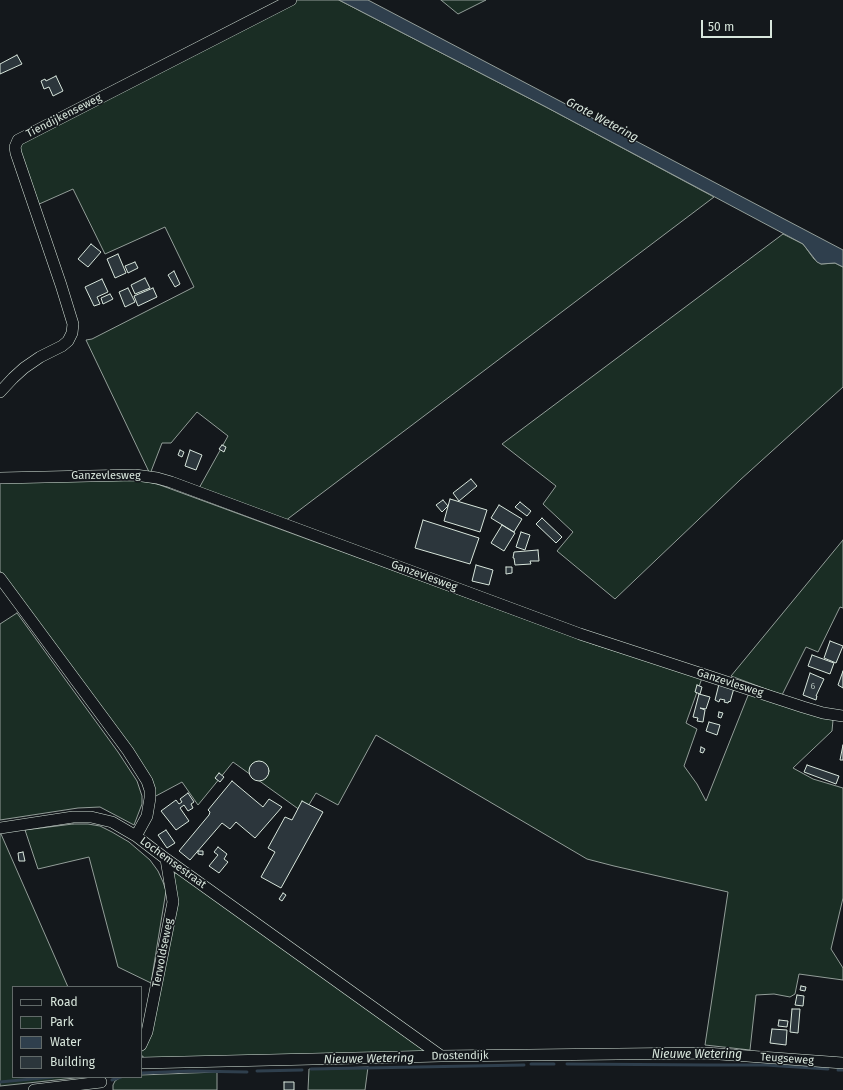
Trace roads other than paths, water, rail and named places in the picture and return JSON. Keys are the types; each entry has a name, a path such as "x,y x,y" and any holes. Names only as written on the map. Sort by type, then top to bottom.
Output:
{"street":[{"name":"Tiendijkenseweg","path":"0,392 24,368 68,341 72,333 73,324 16,153 15,147 18,140 291,0"},
{"name":"Ganzevlesweg","path":"0,478 135,475 156,478 580,634 803,707 823,713 843,716"},
{"name":"Lochemsestraat","path":"0,578 128,751 147,781 150,790 147,816 136,836 441,1056"},
{"path":"0,828 73,817 91,817 112,822 136,836"},
{"name":"Terwoldseweg","path":"142,1043 147,1032 173,902 166,859"},
{"name":"Drostendijk","path":"142,1063 441,1056 706,1053"},
{"name":"Teugseweg","path":"706,1053 843,1063"},
{"path":"34,1090 102,1082"}],"water":[{"path":"339,0 368,0 843,250 843,267 835,263 821,264 817,262 803,244 546,107"}],"waterway":[{"name":"Nieuwe Wetering","path":"531,1064 554,1064"},
{"name":"Nieuwe Wetering","path":"567,1064 766,1065 828,1069"},
{"name":"Nieuwe Wetering","path":"311,1069 524,1065"},
{"name":"Nieuwe Wetering","path":"257,1071 302,1070"},
{"name":"Nieuwe Wetering","path":"838,1070 843,1070"},
{"name":"Nieuwe Wetering","path":"142,1073 190,1071 247,1072"},
{"name":"Nieuwe Wetering","path":"0,1082 42,1078"},
{"name":"Nieuwe Wetering","path":"112,1080 118,1078"}],"water label":[{"name":"Grote Wetering","path":"602,120"}]}
